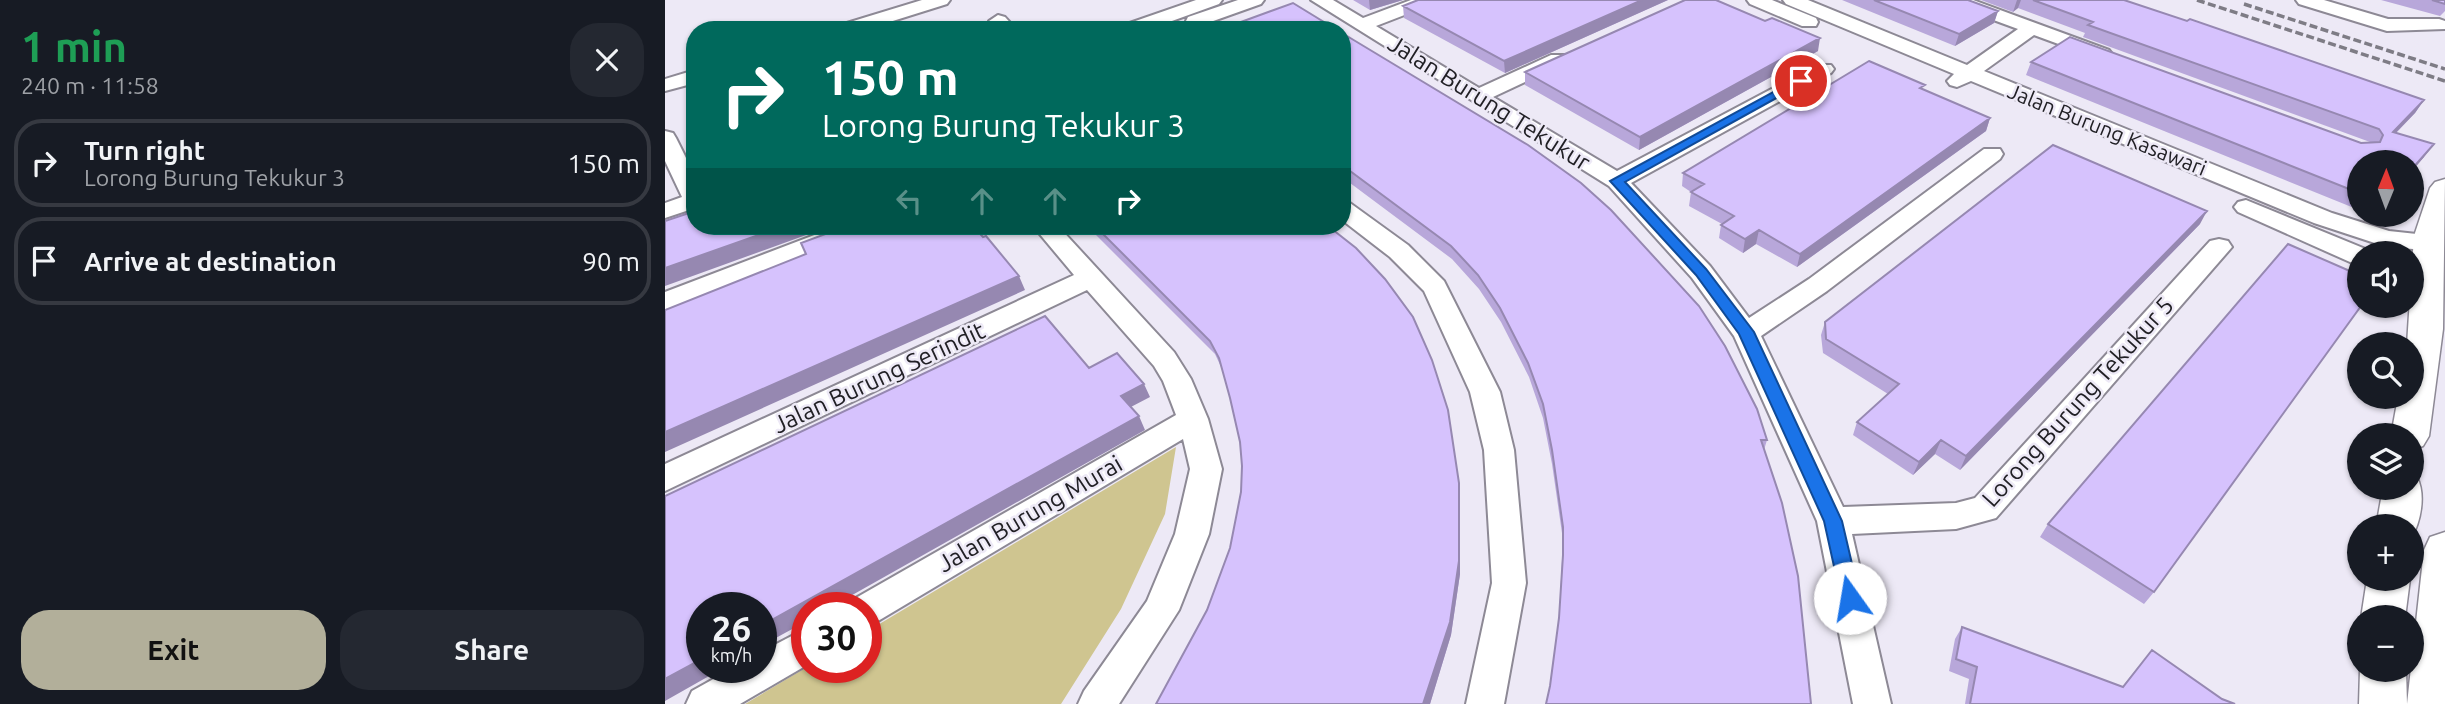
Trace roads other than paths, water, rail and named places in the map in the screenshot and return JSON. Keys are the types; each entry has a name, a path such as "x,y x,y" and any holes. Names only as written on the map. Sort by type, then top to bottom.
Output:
{"main road":[{"path":"2424,259 2433,214 2445,188"},
{"path":"2411,423 2418,318"},
{"path":"2431,704 2445,550"},
{"path":"2383,682 2383,704"}],"street":[{"path":"873,21 941,0"},
{"path":"1154,21 1213,0"},
{"path":"1196,21 1255,0"},
{"name":"Jalan Burung Tekukur","path":"1320,0 1616,181 1701,272 1746,332 1833,521 1872,704"},
{"path":"1362,25 1427,0"},
{"name":"Jalan Burung Kasawari","path":"1756,0 2323,218 2378,237 2426,242"},
{"name":"Jalan Burung Kasawari","path":"1792,0 2347,251"},
{"path":"1956,0 2122,61"},
{"path":"2305,0 2387,25 2442,26"},
{"path":"2355,0 2442,26"},
{"path":"1961,78 2032,28"},
{"path":"1478,96 1579,50"},
{"path":"1616,181 1824,69"},
{"path":"665,85 686,79"},
{"path":"667,147 686,189"},
{"path":"1746,332 1818,285 1992,154"},
{"path":"665,211 686,192"},
{"path":"1351,215 1399,251 1435,287 1485,392 1499,450 1509,583 1485,704"},
{"path":"665,302 837,235"},
{"path":"1053,235 1164,359 1177,379 1193,419 1206,469 1192,534 1161,610 1097,704"},
{"name":"Lorong Burung Tekukur 5","path":"1833,521 1956,516 1985,509 2220,247"},
{"name":"Jalan Burung Serindit","path":"665,478 1092,277"},
{"name":"Jalan Burung Murai","path":"882,601 1193,419"},
{"path":"705,704 791,654"}],"railway":[{"path":"2197,0 2445,81"},
{"path":"2244,4 2445,69"}]}
